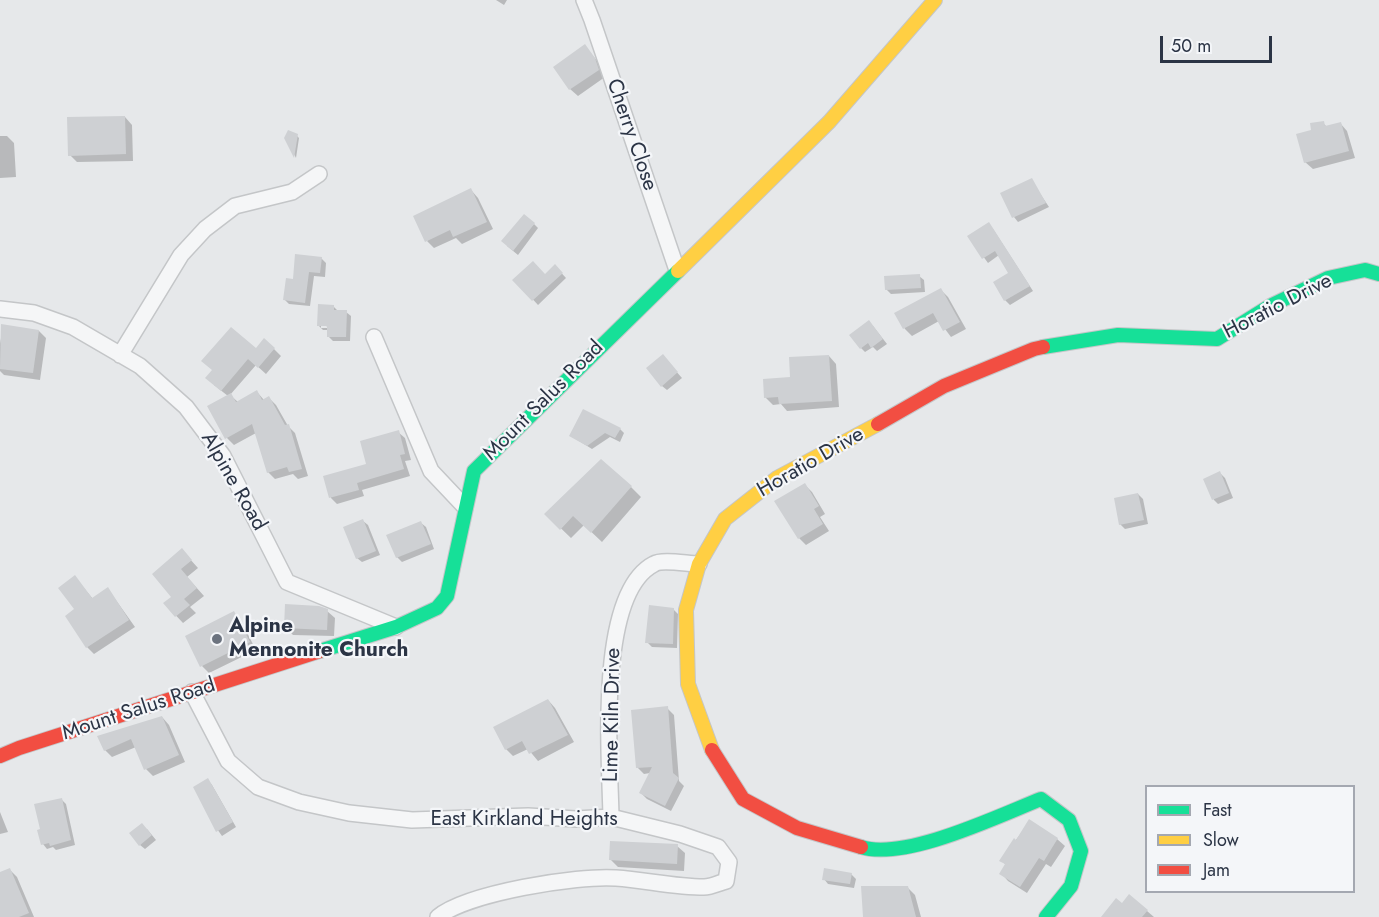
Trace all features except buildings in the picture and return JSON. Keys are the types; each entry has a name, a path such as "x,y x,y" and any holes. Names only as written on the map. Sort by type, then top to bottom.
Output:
{"street":[{"name":"Cherry Close","path":"584,0 677,270"},
{"name":"Mount Salus Road","path":"0,756 396,627 437,608 447,596 474,471 829,122 935,0"},
{"path":"120,355 181,255 206,229 235,206 292,192 319,174"},
{"name":"Horatio Drive","path":"1046,917 1071,886 1081,851 1069,820 1041,800 960,831 905,848 869,850 797,828 743,799 711,749 688,684 686,610 699,564 725,519 777,478 830,451 944,386 1034,349 1118,335 1217,339 1270,306 1328,278 1365,270 1379,274"},
{"name":"Alpine Road","path":"0,309 33,313 73,327 140,366 186,407 223,456 287,582 396,627"},
{"path":"374,337 431,471 465,507"},
{"name":"Lime Kiln Drive","path":"611,817 610,697 615,631 629,590 640,572 656,562 699,564"},
{"name":"East Kirkland Heights","path":"192,692 228,761 258,787 298,802 349,813 412,820 528,816 576,819 611,817 680,834 718,847 729,862 726,881 705,887 582,877 514,890 465,903 451,907 438,917"}],"traffic: fast":[{"path":"1043,347 1118,335 1217,339 1270,306 1328,278 1365,270 1379,274"},
{"path":"320,651 396,627 437,608 447,596 474,471 678,271"},
{"path":"861,847 880,850 926,842 951,835 1041,799 1069,820 1081,851 1071,886 1046,917"}],"traffic: slow":[{"path":"678,271 829,122 935,0"},
{"path":"712,750 688,684 686,610 699,564 725,519 777,478 878,424"}],"traffic: jam":[{"path":"878,424 944,386 1043,347"},
{"path":"0,756 320,651"},
{"path":"712,750 743,799 797,828 861,847"}],"place":[{"name":"Alpine Mennonite Church","path":"217,639"}]}
